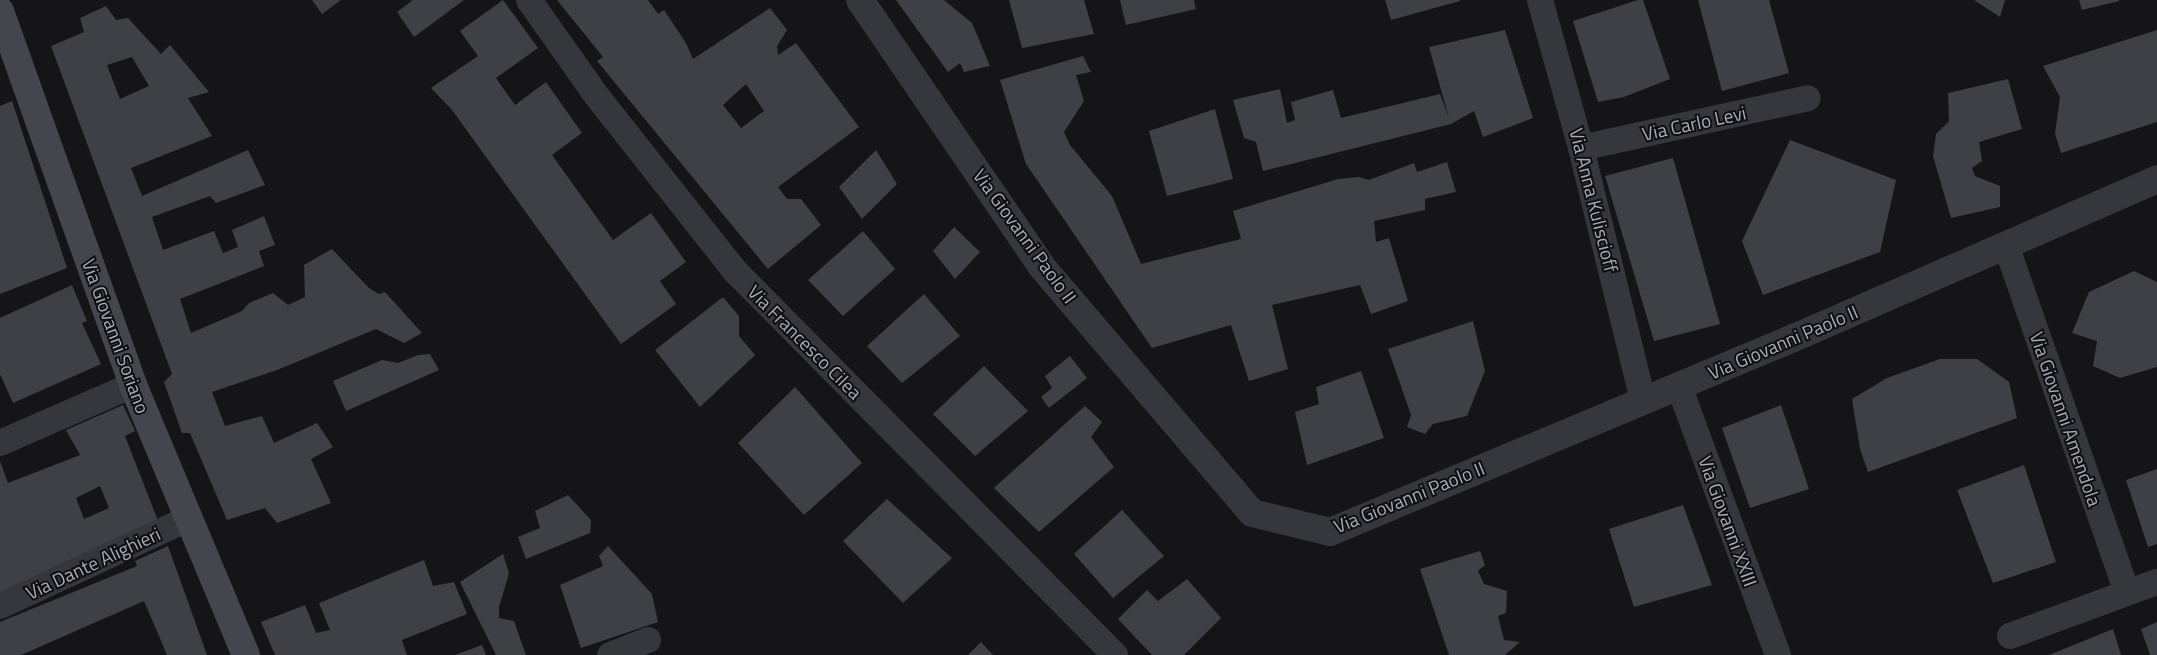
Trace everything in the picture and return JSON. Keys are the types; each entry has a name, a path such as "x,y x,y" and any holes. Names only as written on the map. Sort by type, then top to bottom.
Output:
{"main road":[{"name":"Via Giovanni Soriano","path":"0,11 133,385 186,519 246,655"}],"street":[{"name":"Via Francesco Cilea","path":"529,0 596,95 736,272 1115,655"},
{"name":"Via Giovanni Paolo II","path":"860,0 1042,267 1252,513 1330,532 1679,386 2157,179"},
{"name":"Via Anna Kuliscioff","path":"1540,0 1581,148 1643,401"},
{"name":"Via Carlo Levi","path":"1581,148 1808,98"},
{"name":"Via Giovanni Amendola","path":"2006,245 2127,592"},
{"path":"0,443 133,385"},
{"name":"Via Giovanni XXIII","path":"1679,386 1778,655"},
{"name":"Via Dante Alighieri","path":"0,606 186,519"},
{"path":"2010,636 2157,582"},
{"path":"610,655 648,640"}],"building":[{"path":"312,0 341,0 322,14"},
{"path":"413,0 464,0 414,37 397,12"},
{"path":"503,0 538,48 496,78 515,105 546,82 582,133 552,155 613,240 651,213 686,262 660,281 676,304 621,344 452,110 431,88 478,56 460,31"},
{"path":"557,0 648,0 658,14 664,10 686,43 693,59 770,8 787,30 777,46 778,55 796,43 859,127 778,187 787,199 801,199 821,225 768,269 597,61 603,57","holes":["746,84 764,111 741,128 723,105"]},
{"path":"896,0 944,0 972,23 990,66 964,72 960,63 948,72"},
{"path":"1009,0 1084,0 1094,34 1022,48"},
{"path":"1120,0 1194,0 1196,9 1126,25"},
{"path":"1385,0 1460,0 1460,1 1391,20"},
{"path":"1643,0 1670,79 1624,97 1598,102 1573,21"},
{"path":"1698,0 1769,0 1789,73 1722,91"},
{"path":"1974,0 2005,0 2000,17"},
{"path":"2079,0 2119,0 2119,1 2082,10"},
{"path":"106,6 116,20 128,18 161,54 170,45 209,92 188,98 212,136 131,168 142,196 248,150 265,185 216,203 210,196 152,217 163,250 214,231 223,253 238,247 232,230 264,216 275,245 259,251 264,266 180,299 191,333 242,311 249,303 273,293 288,305 305,297 304,265 332,249 369,288 379,294 385,292 422,333 404,343 376,329 277,370 212,392 225,426 262,416 274,443 317,423 333,447 311,459 331,503 277,523 265,508 227,520 190,433 182,433 164,382 172,374 51,46 84,32 80,18","holes":["132,57 149,86 120,99 107,65"]},
{"path":"1505,30 1533,118 1483,137 1474,111 1451,124 1263,171 1256,142 1244,138 1233,100 1280,89 1287,123 1295,120 1291,102 1333,90 1341,118 1440,94 1449,118 1429,47"},
{"path":"2157,30 2157,122 2061,153 2055,134 2060,97 2043,66"},
{"path":"1083,56 1091,72 1076,75 1084,101 1064,132 1070,145 1112,196 1141,264 1241,239 1233,211 1338,179 1359,177 1369,180 1414,163 1417,172 1447,162 1456,192 1425,199 1425,210 1374,221 1376,242 1389,238 1408,301 1371,314 1360,285 1272,305 1288,369 1249,381 1231,325 1152,348 1026,164 1000,80"},
{"path":"2008,79 2022,129 1979,142 1982,161 1972,168 1975,176 2000,186 2000,207 1951,218 1933,156 1936,134 1949,121 1948,93"},
{"path":"12,101 67,268 0,294 0,106"},
{"path":"1215,109 1233,179 1167,196 1149,131"},
{"path":"1790,140 1896,180 1880,252 1763,295 1742,241"},
{"path":"876,150 897,184 862,219 839,187"},
{"path":"1673,158 1720,324 1654,341 1605,176"},
{"path":"954,227 980,252 955,279 933,251"},
{"path":"863,231 895,269 843,316 808,280"},
{"path":"2134,271 2157,282 2157,367 2120,378 2093,366 2097,341 2072,333 2089,292"},
{"path":"72,285 87,321 82,323 101,364 13,403 0,374 0,318"},
{"path":"924,294 960,336 902,383 867,346"},
{"path":"723,297 739,316 739,336 755,355 700,407 655,350"},
{"path":"1473,321 1485,371 1467,416 1433,424 1425,434 1407,427 1411,415 1388,349"},
{"path":"430,354 439,370 346,411 333,381 382,360 398,363 418,355"},
{"path":"1070,356 1087,378 1049,408 1041,397 1052,388 1045,376"},
{"path":"1940,359 1977,359 2009,382 2017,418 1868,472 1860,449 1852,399 1887,378"},
{"path":"984,366 1028,411 975,456 933,414"},
{"path":"1361,371 1384,438 1307,465 1295,412 1319,404 1316,387"},
{"path":"795,387 862,463 804,515 738,443"},
{"path":"123,405 135,431 125,436 160,526 0,598 0,461 8,483 80,455 66,430","holes":["100,486 109,508 84,519 76,498"]},
{"path":"1781,405 1809,489 1750,508 1722,428"},
{"path":"1085,406 1102,422 1091,437 1114,467 1039,532 994,488"},
{"path":"2024,465 2056,562 1993,583 1957,490"},
{"path":"2157,469 2157,544 2148,547 2126,480"},
{"path":"568,495 591,520 590,533 526,559 518,537 540,528 535,511"},
{"path":"887,499 952,558 903,603 843,541"},
{"path":"1683,505 1712,585 1634,607 1609,529"},
{"path":"1122,510 1164,556 1113,598 1074,554"},
{"path":"168,546 207,655 167,655 144,601 21,655 0,655 0,622 137,566 135,561"},
{"path":"608,546 652,594 658,622 581,648 560,585 603,566 599,556"},
{"path":"1480,551 1485,565 1478,571 1484,584 1507,591 1506,613 1498,616 1504,640 1520,642 1505,655 1449,655 1420,569"},
{"path":"503,554 509,573 499,607 499,618 514,621 526,655 496,655 460,582"},
{"path":"424,560 433,586 454,582 467,614 402,640 407,655 275,655 261,622 305,605 316,633 330,630 319,603"},
{"path":"1187,579 1221,618 1184,655 1152,655 1118,619 1147,590 1158,601"},
{"path":"2157,622 2157,655 2150,655 2141,629"},
{"path":"2113,629 2121,655 2049,655"},
{"path":"981,642 993,655 968,655"},
{"path":"482,645 486,655 455,655"}]}
